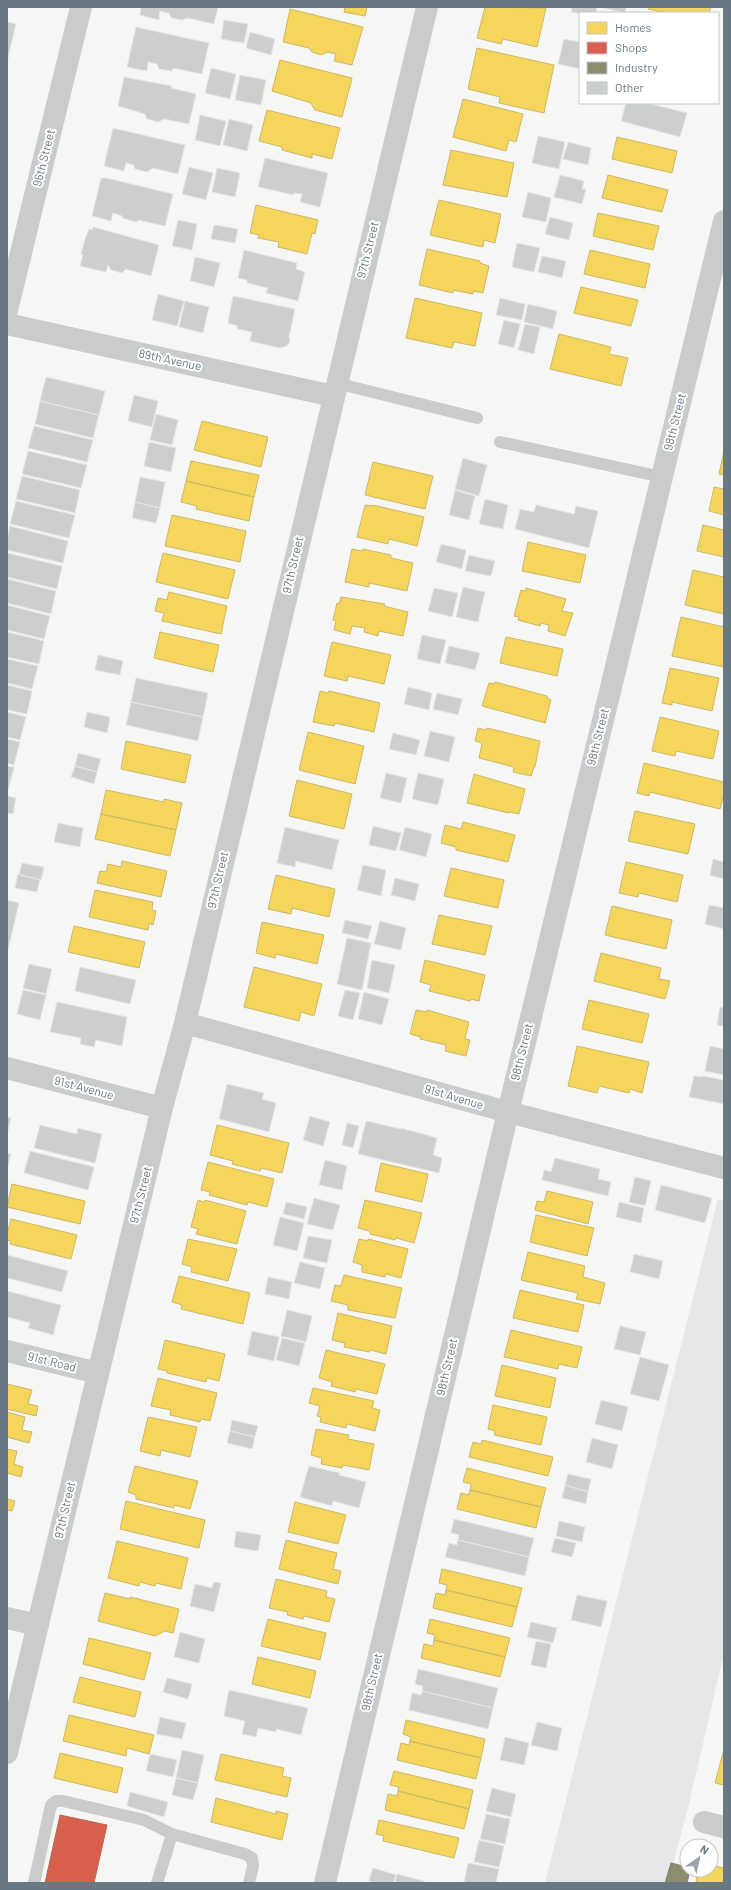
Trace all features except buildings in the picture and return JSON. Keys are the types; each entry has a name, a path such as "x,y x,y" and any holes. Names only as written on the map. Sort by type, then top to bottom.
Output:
{"street":[{"name":"96th Street","path":"7,310 81,7"},
{"name":"97th Street","path":"7,1753 162,1108 185,1023 334,390 427,7"},
{"name":"98th Street","path":"324,1883 508,1112 724,221"},
{"name":"89th Avenue","path":"7,324 334,390"},
{"name":"91st Avenue","path":"185,1023 508,1112 724,1168"},
{"name":"91st Avenue","path":"7,1068 162,1108"},
{"name":"91st Road","path":"7,1351 98,1373"},
{"path":"7,1618 38,1625"}],"lane":[{"path":"334,390 477,418"},
{"path":"500,442 662,477"},
{"path":"34,1883 51,1805 56,1801 63,1801 144,1820 172,1834 245,1854 252,1858 253,1866 249,1883"},
{"path":"157,1883 172,1834"}],"shaded area":[{"path":"718,1199 724,1200 724,1653 688,1808 668,1883 545,1883"}]}
